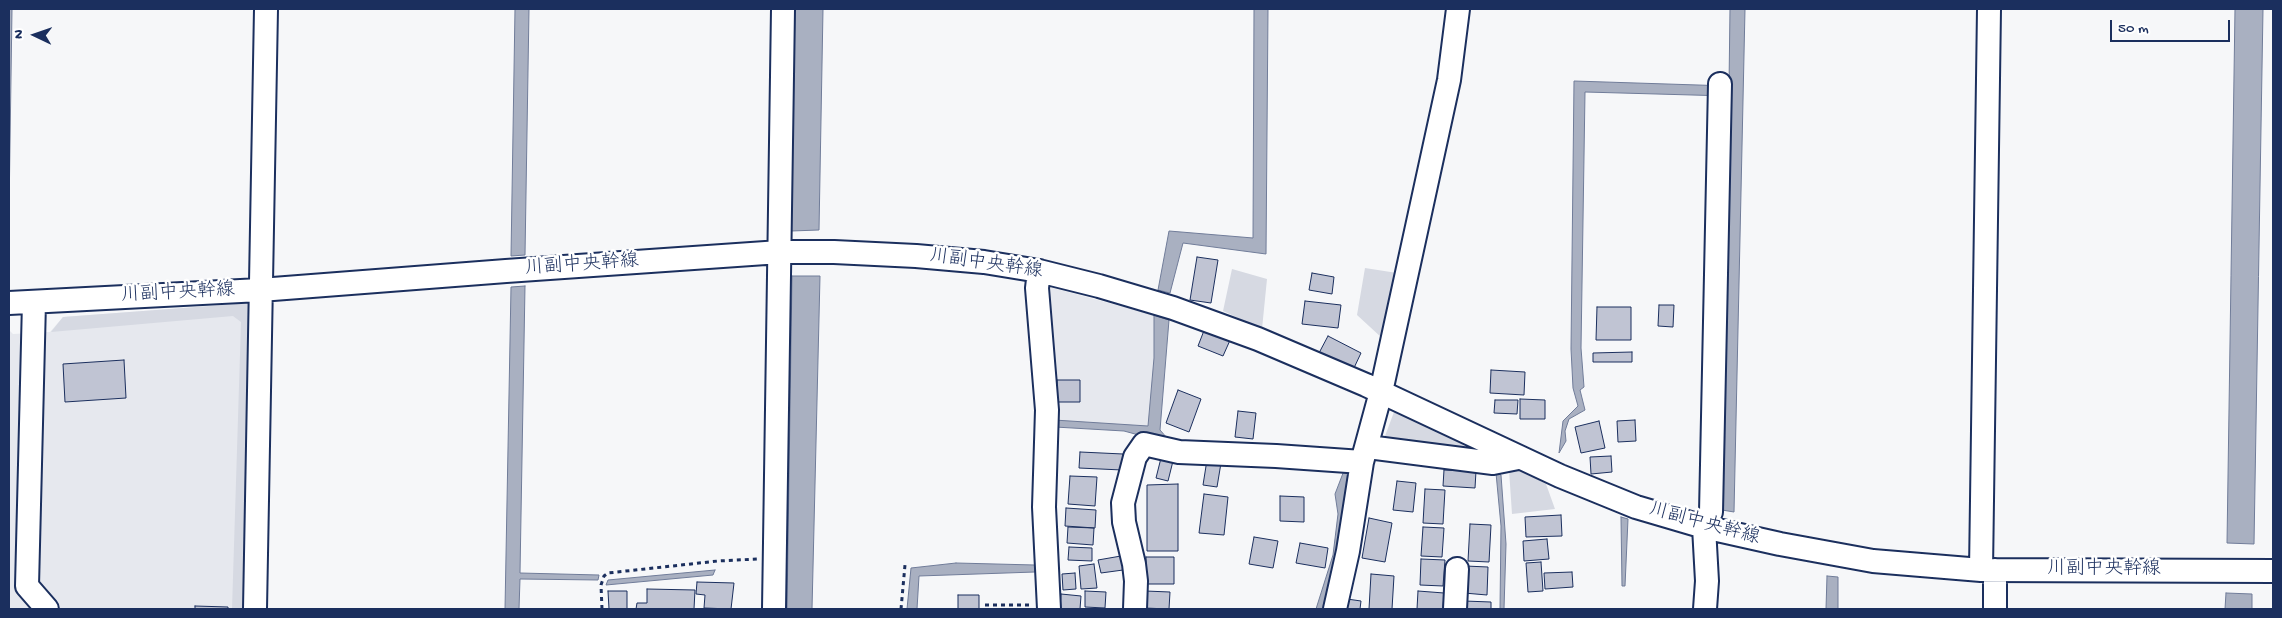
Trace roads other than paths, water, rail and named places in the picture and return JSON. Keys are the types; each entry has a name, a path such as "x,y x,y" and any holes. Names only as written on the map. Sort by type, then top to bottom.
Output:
{"street":[{"path":"255,609 266,9"},
{"path":"774,609 783,9"},
{"path":"1335,609 1348,551 1365,455 1381,392 1449,80 1458,9"},
{"path":"1989,9 1988,570 1995,609"},
{"path":"1705,609 1707,581 1704,527 1711,512 1720,92"},
{"name":"川副中央幹線","path":"9,303 260,290 780,252 834,252 916,256 984,262 1039,271 1099,286 1173,308 1258,339 1381,392 1518,458 1636,507 1704,527 1780,544 1873,561 1988,570 2273,572"},
{"path":"1039,271 1037,288 1047,410 1044,507 1048,607"},
{"path":"34,302 18,587 47,609"},
{"path":"1135,609 1136,581 1124,522 1123,503 1135,457 1144,444 1179,452 1276,456 1365,455 1493,463 1518,458"},
{"path":"1455,609 1457,569"}],"water":[{"path":"9,9 12,9 9,212"},
{"path":"515,9 529,9 525,255 511,256"},
{"path":"795,9 823,9 819,230 791,231"},
{"path":"1254,9 1268,9 1266,254 1183,243 1170,293 1158,290 1169,231 1253,238"},
{"path":"1730,9 1745,9 1734,512 1722,510 1728,96 1585,92 1581,348 1584,387 1580,390 1585,410 1569,419 1565,431 1566,441 1559,453 1563,421 1578,406 1573,388 1571,349 1574,81 1729,86"},
{"path":"2235,9 2263,9 2254,544 2227,543"},
{"path":"792,276 820,276 812,609 787,609"},
{"path":"525,286 520,573 599,575 598,580 520,579 519,609 505,609 511,287"},
{"path":"1154,315 1169,320 1160,430 1167,438 1187,442 1183,447 1124,431 1055,427 1054,420 1148,426 1154,358"},
{"path":"1345,468 1349,468 1339,544 1326,609 1316,609 1333,555 1338,514 1335,494"},
{"path":"1496,473 1501,475 1506,544 1504,609 1500,609 1501,526"},
{"path":"1621,517 1628,519 1625,586 1622,586"},
{"path":"956,563 1035,565 1035,572 919,576 917,609 907,609 911,568"},
{"path":"715,570 713,575 606,585 608,580"},
{"path":"1827,576 1838,577 1838,609 1826,609"},
{"path":"2226,593 2252,594 2252,609 2225,609"}]}
